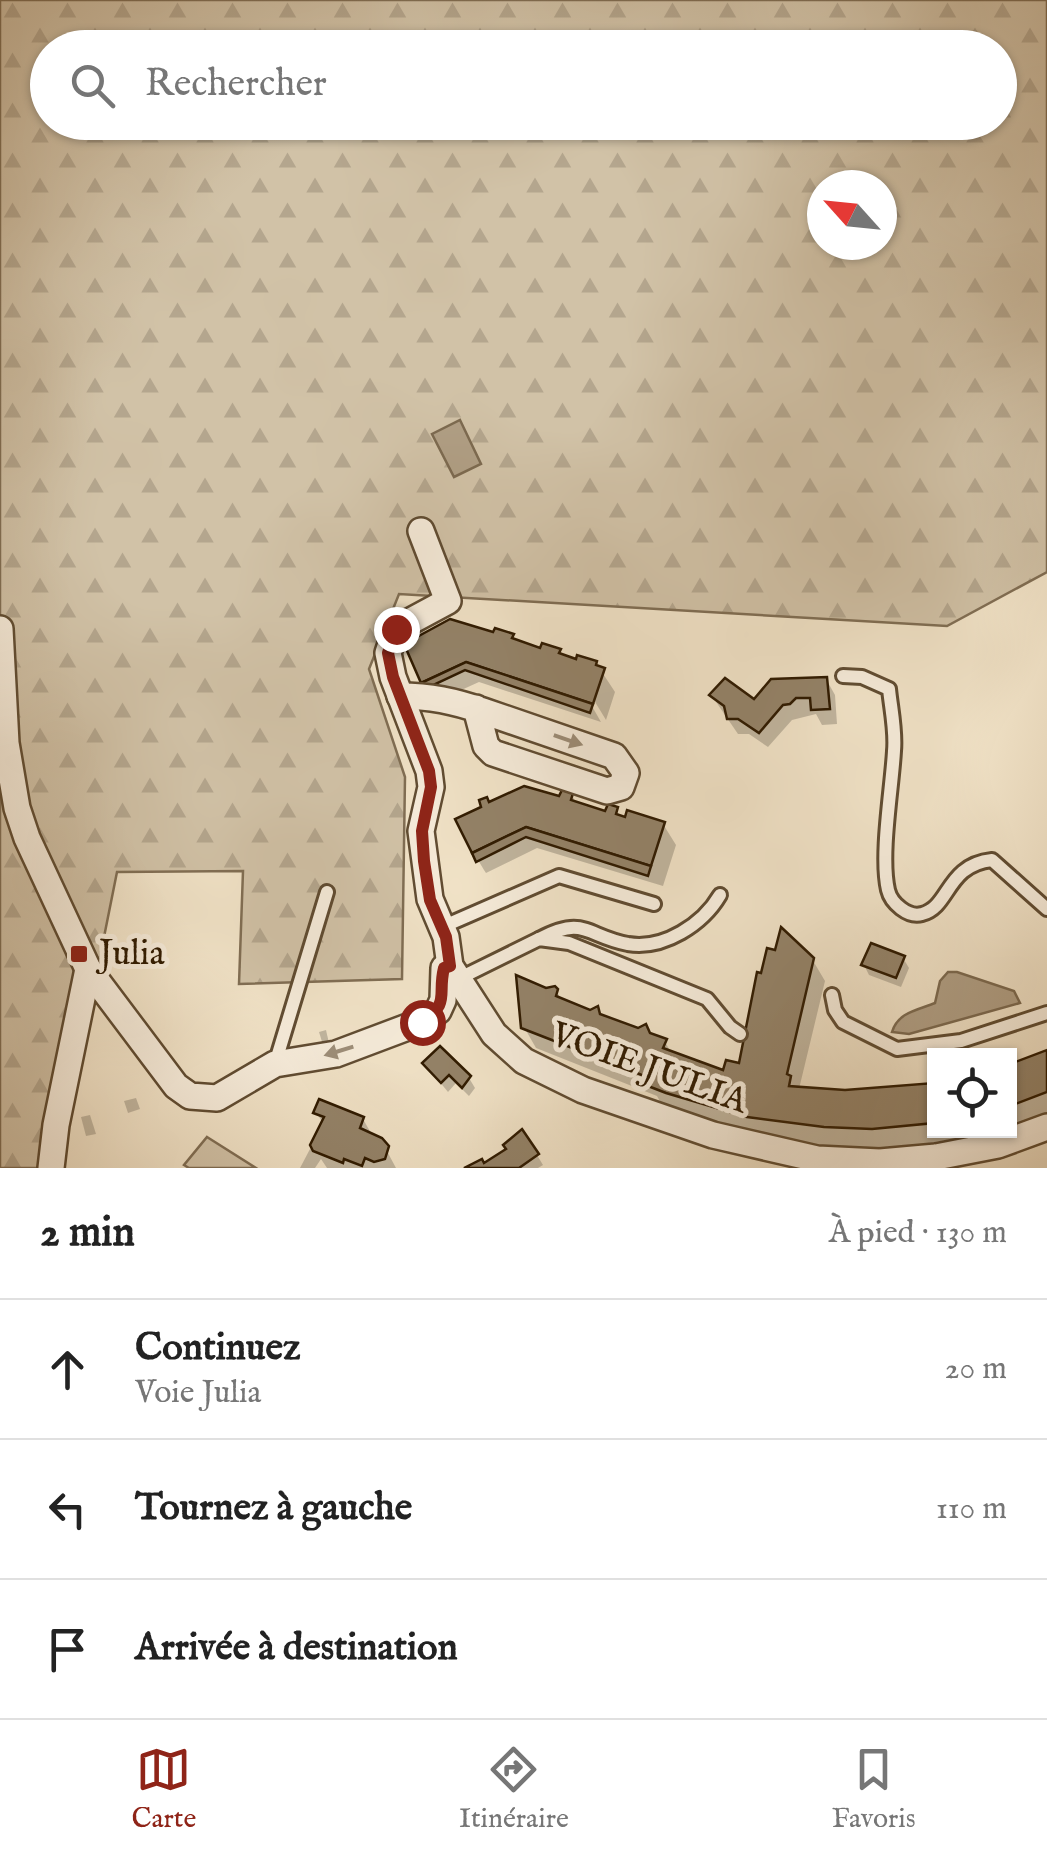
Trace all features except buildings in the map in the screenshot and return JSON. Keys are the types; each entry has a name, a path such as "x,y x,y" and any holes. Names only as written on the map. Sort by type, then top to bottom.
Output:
{"street":[{"path":"420,531 448,600 396,629 388,653 429,771 431,787 422,831 424,861 430,900 455,972"},
{"path":"0,629 6,743 17,808 40,869 88,970 176,1086 190,1096 217,1098 275,1064 336,1054 422,1022 438,1011 443,1000 444,968 455,972"},
{"path":"400,696 439,696 476,708 614,756 626,773 621,787 606,791 493,753 486,746 476,708"},
{"path":"51,1168 88,970"},
{"name":"VOIE JULIA","path":"455,972 494,1034 524,1061 583,1090 713,1135 816,1159 880,1162 998,1144 1047,1127"}],"lane":[{"path":"843,676 862,677 889,690 895,746 887,834 888,890 896,905 909,913 922,914 934,907 960,871 977,861 992,860 1047,909"},
{"path":"442,927 559,876 654,904"},
{"path":"275,1064 328,892"},
{"path":"455,972 563,926 589,929 627,944 649,944 678,934 709,914 720,895"},
{"path":"540,939 569,943 706,999 740,1034"},
{"path":"832,995 843,1022 897,1049 961,1042 1047,1013"}],"green space":[{"path":"0,0 1047,0 1047,572 947,626 399,594 369,669 405,777 402,979 239,984 243,871 117,872 62,1168 0,1168"},
{"path":"207,1137 256,1168 184,1165"}],"shaded area":[{"path":"460,420 481,464 454,477 432,434"},
{"path":"948,972 1014,991 1020,1003 909,1034 892,1032 904,1016 935,1003 940,981"}],"place":[{"name":"Julia","path":"79,954"}],"route":[{"path":"396,629 388,653 393,677 429,771 431,787 422,831 424,861 430,900 446,937 450,966 444,968 442,975 443,1000 438,1011 422,1022"}]}
